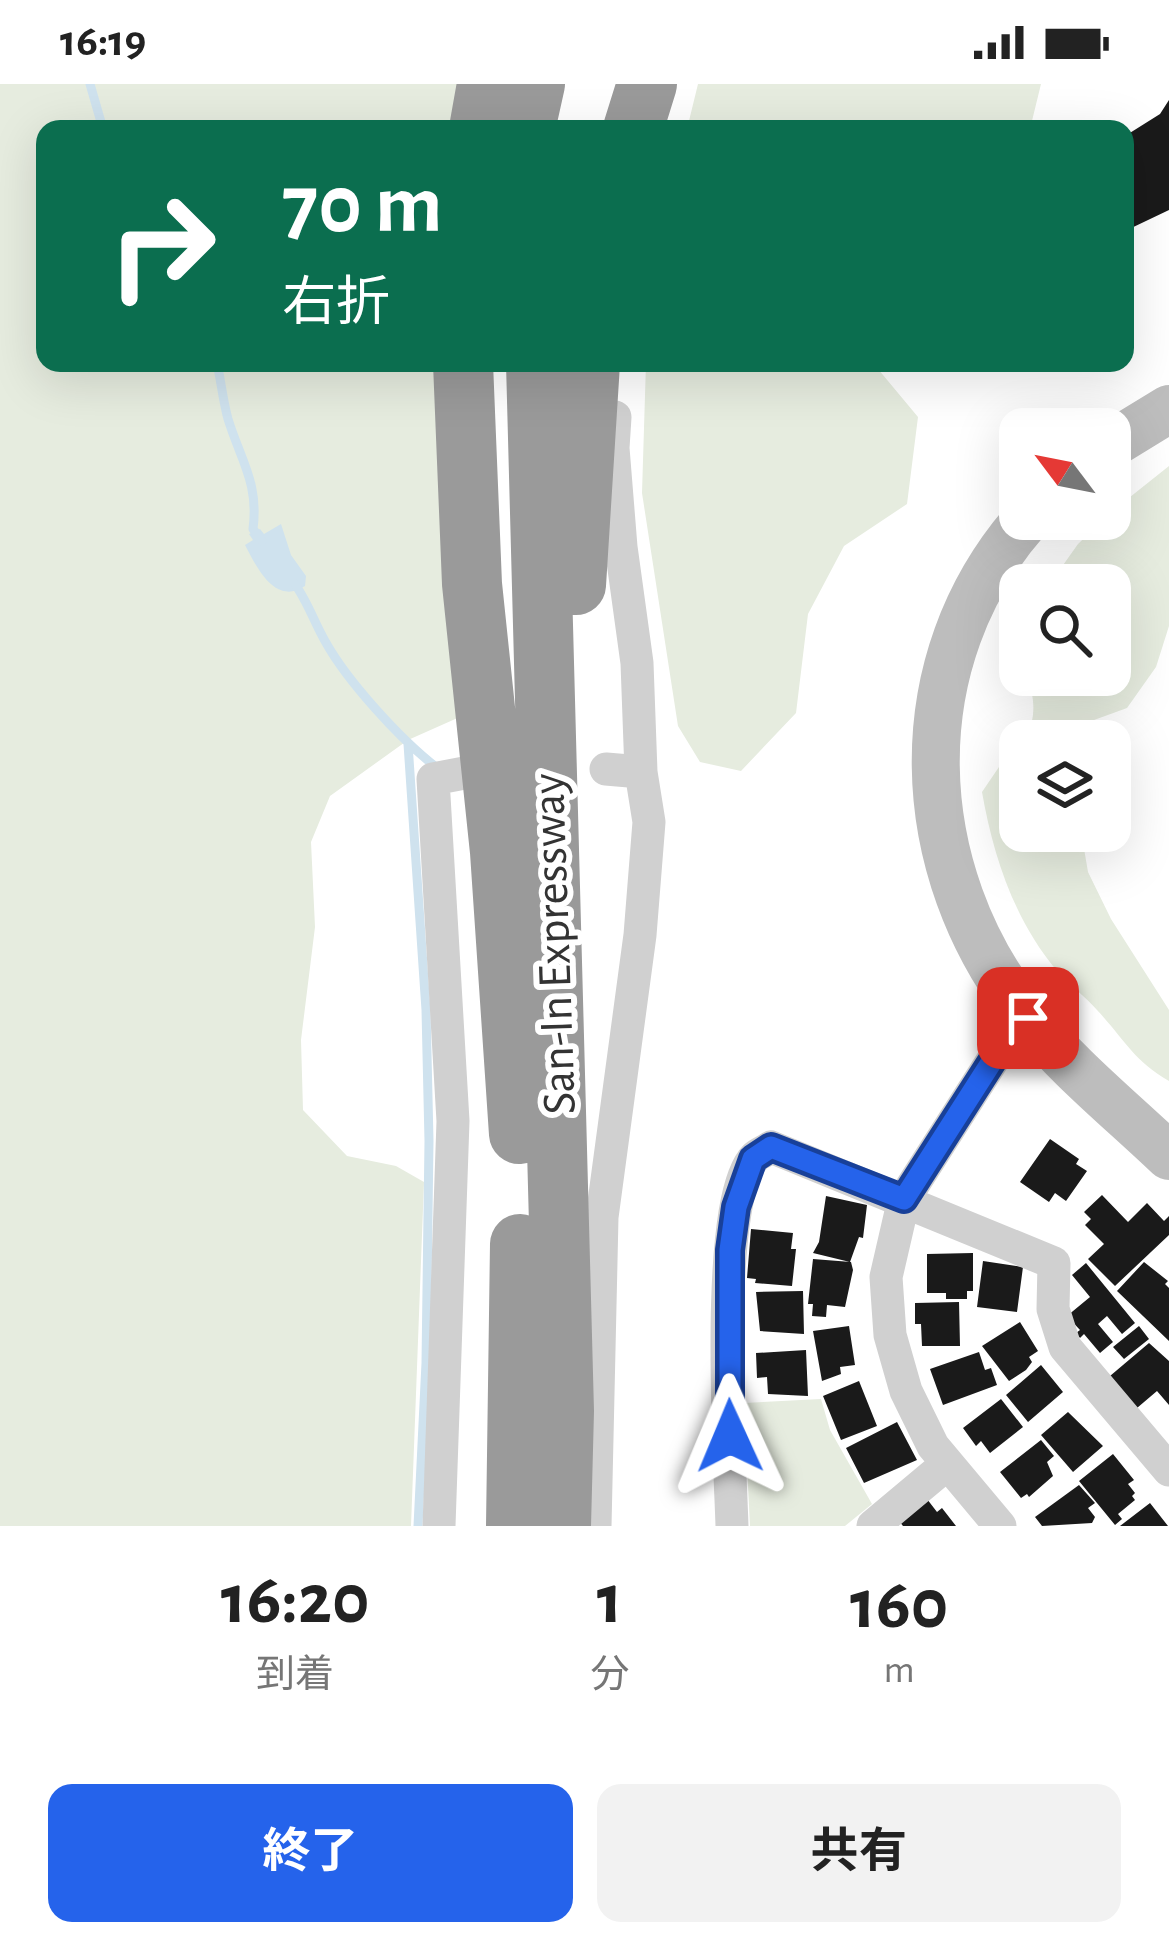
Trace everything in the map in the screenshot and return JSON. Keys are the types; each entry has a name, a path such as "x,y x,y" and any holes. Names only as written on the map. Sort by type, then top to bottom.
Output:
{"highway":[{"path":"481,120 487,84"},
{"path":"527,120 535,84"},
{"path":"556,120 562,84"},
{"path":"636,120 647,84"},
{"path":"464,372 472,584 500,851 520,1158"},
{"name":"San-In Expressway","path":"502,372 515,694 520,1158 517,1526"},
{"name":"San-In Expressway","path":"536,372 564,1411 560,1526"},
{"path":"555,1035 572,958 573,669 590,372"}],"street":[{"path":"664,120 674,84"},
{"path":"595,1526 602,1217 640,935 649,822 613,448 618,372"},
{"path":"1131,432 1169,409"},
{"path":"1012,540 976,589 954,649 938,719 934,760 944,852 970,920 1004,985 1028,1018 1169,1156"},
{"path":"606,769 641,772"},
{"path":"439,1526 454,1121 433,779 475,771"},
{"path":"1000,1526 934,1446 906,1391 890,1335 886,1277 904,1199 1005,1041 1028,1018"},
{"path":"732,1526 730,1250 736,1207 753,1159 771,1147 1054,1263 1053,1309 1065,1347 1169,1470"},
{"path":"874,1526 947,1464"}],"shaded area":[{"path":"0,84 466,84 462,120 36,120 36,372 442,372 462,716 408,740 330,796 311,842 315,927 301,1040 303,1110 347,1156 396,1166 424,1182 411,1526 0,1526"},
{"path":"698,84 1041,84 1032,120 689,120"},
{"path":"646,372 880,372 918,417 907,504 844,546 808,614 796,713 741,771 700,762 678,726 642,493"},
{"path":"1169,466 1169,626 1156,667 1127,708 1094,720 1032,720 1032,696 1131,696 1131,564 1064,564 1082,540 1131,540 1131,496"},
{"path":"999,767 999,852 1085,852 1088,872 1111,919 1169,1010 1169,1081 1137,1057 1042,951 1017,909 999,863 982,792"},
{"path":"821,1399 830,1430 872,1504 845,1526 750,1526 744,1403"}],"water":[{"path":"281,524 291,555 306,576 305,586 294,591 268,582 245,545 253,540 249,534 260,529 264,534"}],"building":[{"path":"1169,100 1169,210 1134,227 1134,130 1160,114"},
{"path":"1050,1139 1079,1159 1076,1164 1087,1171 1066,1201 1055,1193 1049,1202 1020,1182"},
{"path":"1102,1195 1128,1222 1147,1203 1164,1221 1169,1216 1169,1235 1115,1286 1088,1259 1104,1244 1085,1225 1091,1219 1084,1212"},
{"path":"826,1196 867,1205 863,1238 859,1237 850,1262 813,1253"},
{"path":"751,1229 793,1233 792,1286 747,1278"},
{"path":"973,1253 973,1291 967,1291 967,1299 927,1293 927,1254"},
{"path":"813,1259 851,1262 853,1270 845,1307 827,1305 826,1317 812,1316 813,1304 808,1304"},
{"path":"983,1261 1023,1267 1017,1312 977,1307"},
{"path":"1144,1262 1168,1281 1169,1341 1117,1291"},
{"path":"1086,1263 1135,1323 1122,1334 1107,1316 1098,1324 1113,1342 1100,1353 1084,1334 1080,1338 1076,1333 1080,1330 1067,1316 1090,1297 1072,1275"},
{"path":"803,1291 804,1334 760,1331 756,1292"},
{"path":"959,1302 960,1346 922,1346 915,1303"},
{"path":"1020,1322 1038,1351 1029,1357 1032,1362 1026,1370 1009,1381 982,1346"},
{"path":"849,1326 855,1365 840,1367 841,1374 822,1381 813,1331"},
{"path":"1139,1326 1149,1339 1124,1359 1113,1347"},
{"path":"1149,1343 1169,1361 1169,1405 1157,1391 1137,1408 1110,1376"},
{"path":"806,1350 808,1396 768,1394 767,1377 757,1378 756,1353"},
{"path":"979,1352 997,1385 943,1405 930,1369"},
{"path":"1041,1365 1063,1392 1028,1422 1006,1395"},
{"path":"859,1381 877,1426 841,1440 823,1396"},
{"path":"1001,1399 1023,1427 990,1453 981,1441 976,1446 963,1428"},
{"path":"1068,1412 1103,1446 1073,1472 1041,1435"},
{"path":"897,1422 917,1460 864,1483 846,1448"},
{"path":"1041,1440 1054,1456 1047,1462 1053,1476 1029,1497 1021,1498 1000,1472"},
{"path":"1113,1454 1134,1480 1128,1484 1135,1493 1135,1500 1118,1514 1122,1519 1115,1525 1079,1481"},
{"path":"1079,1485 1095,1503 1088,1508 1095,1517 1092,1523 1042,1526 1035,1517"},
{"path":"927,1499 937,1512 942,1508 956,1526 903,1526 899,1521"},
{"path":"1150,1503 1168,1526 1120,1526"}],"waterway":[{"path":"90,84 100,120"},
{"path":"219,372 228,419 251,485 253,529 262,541"},
{"path":"294,583 325,641 360,691 436,767"},
{"path":"408,744 426,1010 429,1141 418,1526"}],"route":[{"path":"730,1436 730,1250 736,1207 753,1159 771,1147 904,1199 1005,1041 1028,1018"}]}
